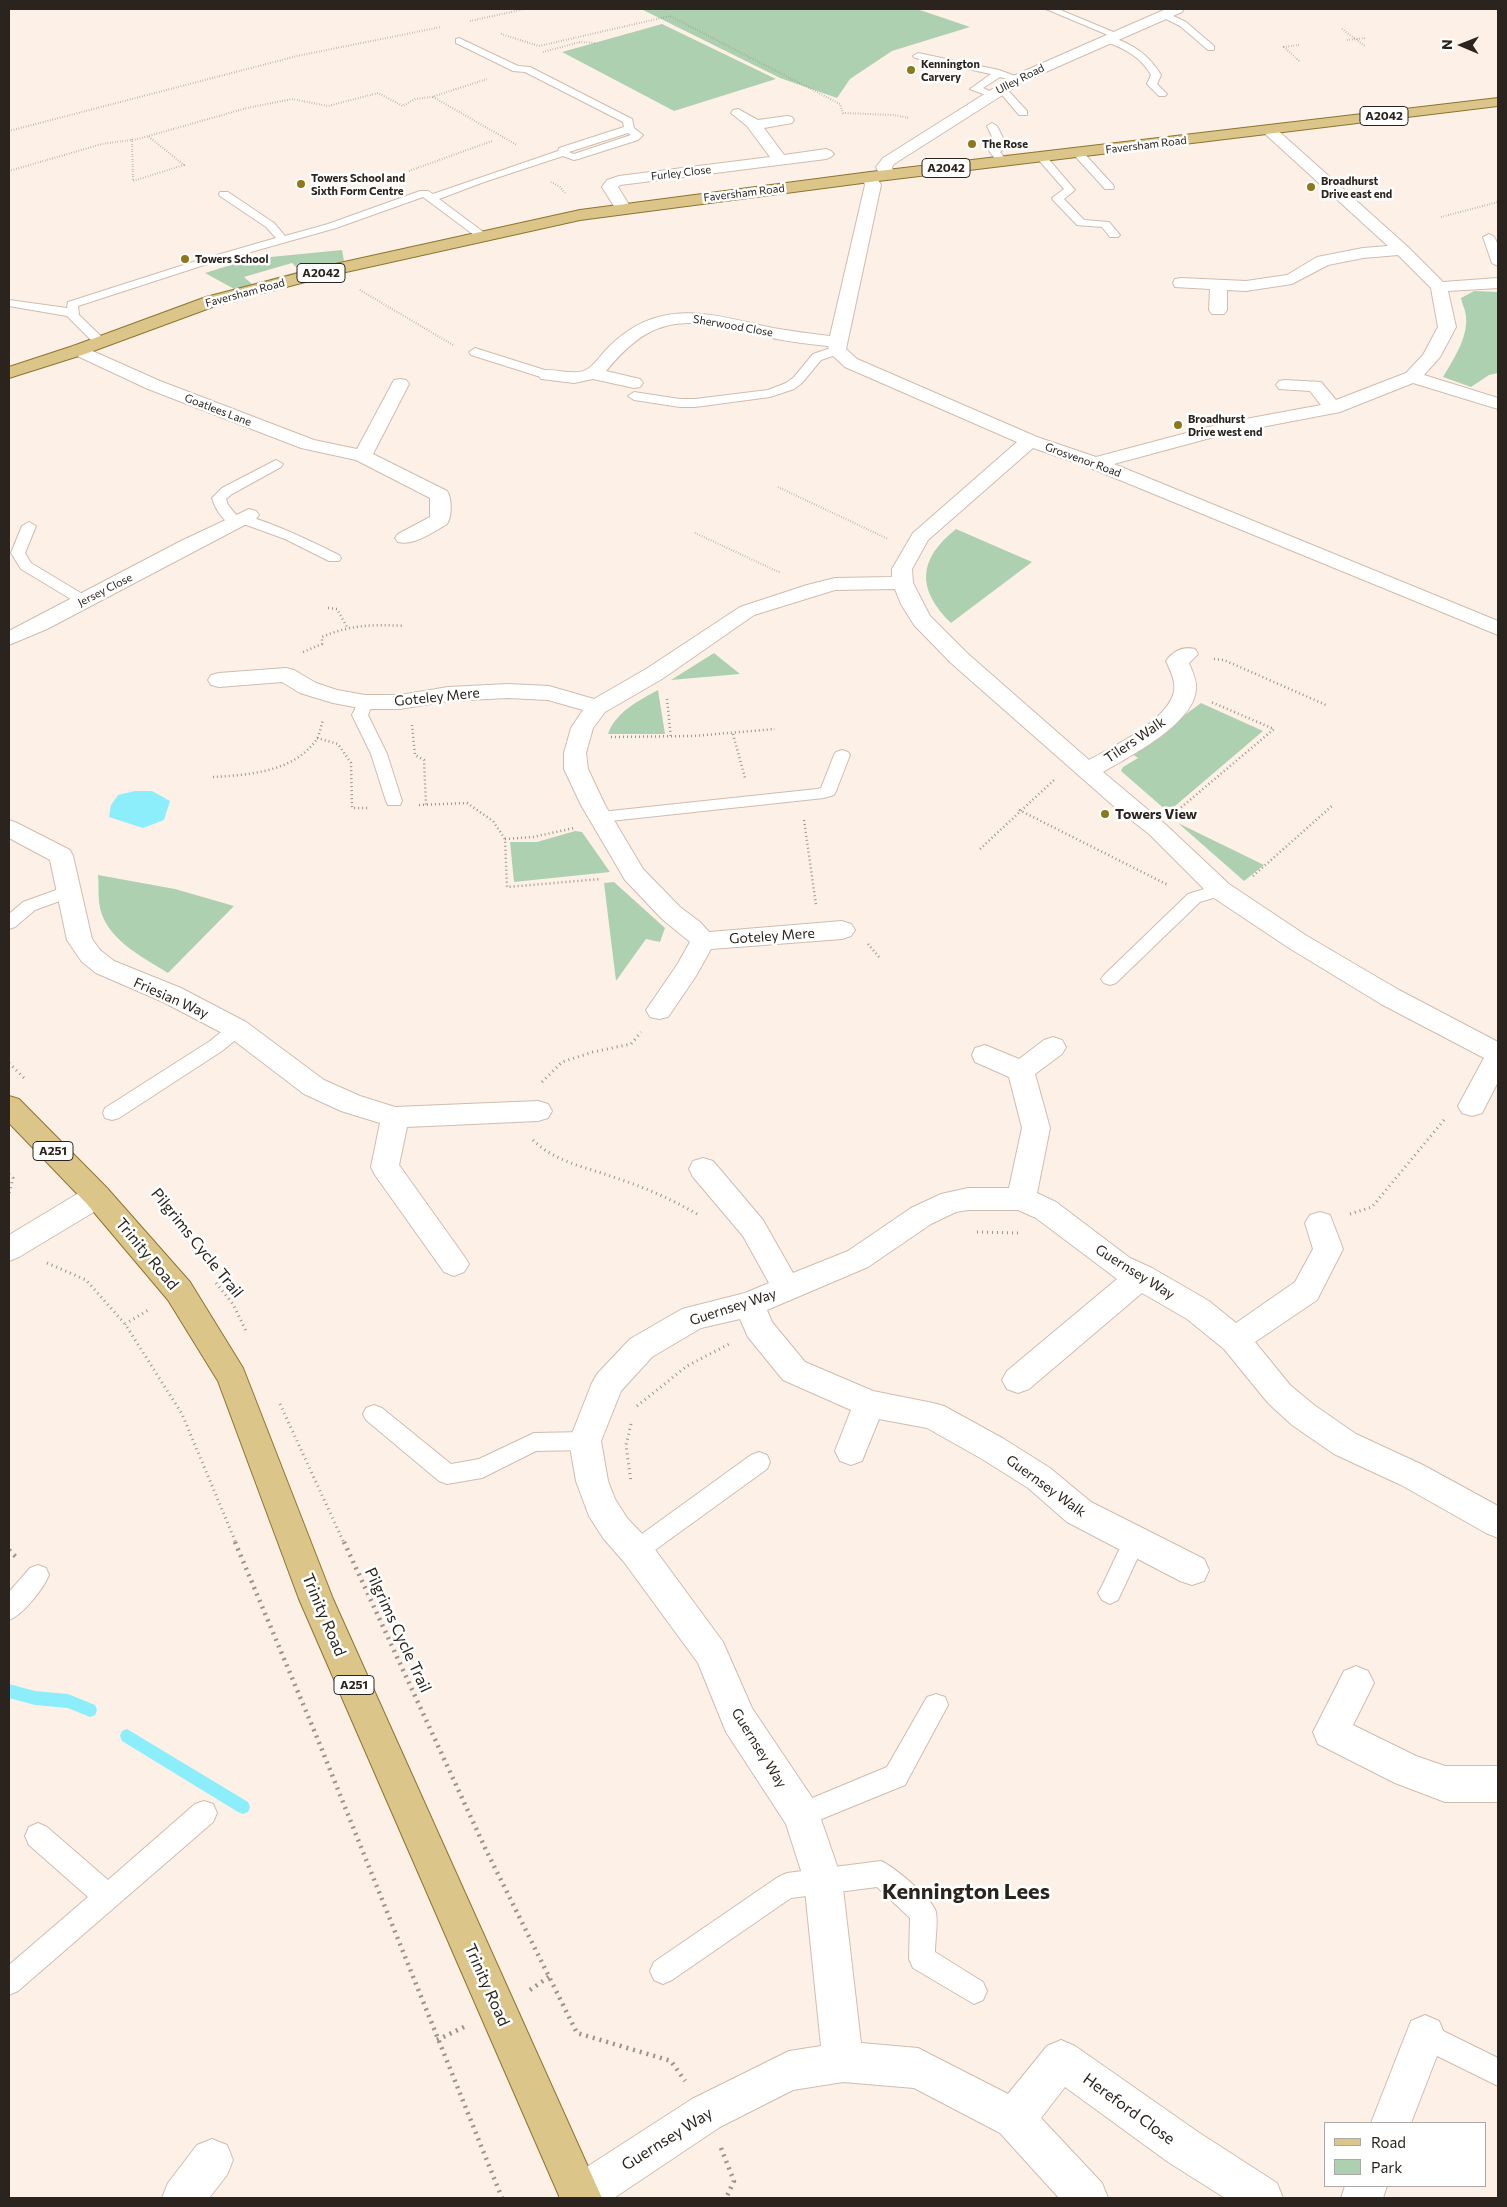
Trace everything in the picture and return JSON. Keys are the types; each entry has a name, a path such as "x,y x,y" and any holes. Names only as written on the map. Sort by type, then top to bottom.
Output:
{"main road":[{"name":"Faversham Road","path":"9,373 212,301 326,271 482,236 622,208 883,168 1003,162 1498,102"},
{"name":"Trinity Road","path":"9,1106 97,1196 179,1291 232,1377 316,1599 580,2197"}],"street":[{"name":"Ulley Road","path":"883,168 996,91 1018,79 1171,12"},
{"path":"738,113 754,124 780,160"},
{"path":"754,124 787,120"},
{"path":"1095,463 1224,429 1333,408 1412,377 1430,357 1447,327 1440,287 1402,250 1269,130"},
{"name":"Furley Close","path":"622,208 610,187 612,183 826,154"},
{"path":"837,346 873,185 883,168"},
{"path":"1181,283 1246,286 1292,279 1324,260 1402,250"},
{"path":"1440,287 1498,283 1498,263"},
{"path":"1218,310 1219,286"},
{"name":"Sherwood Close","path":"595,373 622,342 639,331 662,321 674,319 696,319 837,346"},
{"name":"Grosvenor Road","path":"837,346 851,363 1030,441 1095,463 1498,628"},
{"name":"Goatlees Lane","path":"78,350 154,385 308,444 362,456 440,496 440,520 405,538"},
{"path":"547,375 574,378 595,373 634,389"},
{"path":"1412,377 1498,404"},
{"path":"362,456 369,447 400,384"},
{"path":"1285,385 1324,386 1333,408"},
{"path":"1030,441 920,537 911,550 902,569 902,583 922,620 936,636 1082,766 1157,829 1225,893 1298,942 1390,997 1498,1055 1472,1106"},
{"name":"Jersey Close","path":"9,638 84,601 192,534 242,519"},
{"path":"659,1010 687,970 703,941 691,928 671,913 634,874 593,805 576,769 575,753 582,728 598,707 654,674 747,611 835,584 902,583"},
{"name":"Tilers Walk","path":"1082,766 1155,730 1173,714 1185,692 1182,672 1177,661 1186,654"},
{"path":"219,680 290,666"},
{"name":"Goteley Mere","path":"290,666 308,688 333,696 366,702 400,702 448,694 508,691 549,693 598,707"},
{"name":"Friesian Way","path":"9,828 61,856 80,940 90,956 122,975 172,995 237,1029 314,1087 351,1104 395,1117 532,1112"},
{"name":"Goteley Mere","path":"703,941 842,930"},
{"path":"1020,1071 1052,1047"},
{"path":"986,1055 1020,1071 1036,1128 1021,1199"},
{"path":"395,1117 385,1168 454,1264"},
{"path":"703,1169 754,1228 787,1289"},
{"path":"9,1249 97,1196"},
{"name":"Guernsey Way","path":"843,2062 823,1880 802,1815 739,1720 711,1654 644,1545 615,1528 601,1506 592,1481 586,1441 608,1383 641,1348 693,1318 755,1316 787,1289 858,1259 921,1216 951,1202 968,1199 1021,1199 1046,1210 1120,1266 1141,1276 1198,1310 1235,1340 1279,1394 1303,1415 1345,1444 1412,1475 1498,1523"},
{"path":"1235,1340 1306,1291 1328,1249 1320,1223"},
{"path":"1018,1380 1141,1276"},
{"name":"Guernsey Walk","path":"755,1316 794,1371 869,1404 933,1416 993,1449 1039,1478 1079,1512 1192,1570"},
{"path":"851,1451 869,1404"},
{"path":"1356,1683 1331,1732 1408,1771 1445,1784 1498,1784"},
{"path":"1391,2122 1426,2034"},
{"name":"Hereford Close","path":"1014,2119 1061,2060 1183,2147 1262,2198"},
{"name":"Guernsey Way","path":"580,2197 706,2113 789,2072 843,2062 918,2068 1014,2119 1087,2198"},
{"path":"182,2198 212,2160"}],"lane":[{"path":"1051,9 1134,49 1151,66 1156,75 1152,84 1162,94"},
{"path":"1171,12 1211,48"},
{"path":"433,198 480,180 563,153 563,150 629,129 628,121 522,69 459,41"},
{"path":"918,56 999,73 1018,79"},
{"path":"999,73 975,89 996,91 1023,113"},
{"path":"992,126 1002,146 994,151 1003,162"},
{"path":"1078,153 1109,187"},
{"path":"1041,157 1070,190 1057,198 1081,223 1105,224 1114,235"},
{"path":"100,342 73,316 72,304 196,264 332,226 424,193 482,236"},
{"path":"224,194 270,225 283,240"},
{"path":"1490,237 1498,263"},
{"path":"9,303 73,312"},
{"path":"634,389 680,403 695,403 770,393 790,386 798,380 817,357 837,346"},
{"path":"475,352 547,375"},
{"path":"634,389 689,394"},
{"path":"276,464 227,491 219,498 221,506 242,519 290,536 334,558"},
{"path":"29,526 18,553 26,566 84,601"},
{"path":"366,702 360,715 380,754 391,804"},
{"path":"603,820 752,800 801,796 828,791 842,756"},
{"path":"9,923 29,906 70,891"},
{"path":"1110,979 1194,898 1225,893"},
{"path":"112,1113 216,1046 237,1029"},
{"path":"374,1414 447,1474 482,1468 534,1442 586,1441"},
{"path":"644,1545 759,1462"},
{"path":"1110,1593 1135,1540"},
{"path":"9,1609 38,1575"},
{"path":"802,1815 896,1776 936,1705"},
{"path":"9,1982 204,1813"},
{"path":"38,1836 108,1897"},
{"path":"663,1971 787,1886 880,1874 923,1913 922,1959 974,1991"},
{"path":"1426,2034 1498,2072"}],"path":[{"path":"470,21 525,9"},
{"path":"1342,29 1365,46"},
{"path":"1347,40 1366,40"},
{"path":"9,171 102,144 132,140 234,111 292,99 328,106 378,93 403,106 415,99 432,97 522,69 543,52 580,42 596,43"},
{"path":"1299,45 1284,47 1299,60"},
{"path":"432,97 522,148"},
{"path":"132,140 134,159 133,181 184,165 147,136"},
{"path":"409,171 492,141"},
{"path":"1441,217 1498,202"},
{"path":"326,271 401,313 440,339 475,352"},
{"path":"778,487 911,550"},
{"path":"695,533 814,589"},
{"path":"328,608 337,608 347,627"},
{"path":"290,666 322,644 322,637 340,628 378,624 404,626"},
{"path":"1186,654 1224,660 1326,706"},
{"path":"654,674 665,686 670,738"},
{"path":"213,777 242,776 283,765 303,753 317,738 333,696"},
{"path":"1157,829 1274,729 1201,697 1178,705"},
{"path":"412,717 415,755 424,760 426,804"},
{"path":"579,738 670,738 775,730"},
{"path":"733,734 752,800"},
{"path":"317,738 338,744 352,762 352,808 391,804 467,803 494,821 505,839 507,887 604,879 634,874"},
{"path":"980,849 1019,810 1082,766"},
{"path":"801,796 816,901 815,911"},
{"path":"1225,893 1333,805"},
{"path":"1019,810 1194,898"},
{"path":"505,839 534,837 603,820"},
{"path":"659,1010 631,1044 593,1052 562,1062 541,1083 525,1129 540,1148 580,1167 623,1179 684,1206 699,1215"},
{"path":"9,1063 29,1083"},
{"path":"1320,1223 1372,1207 1454,1107 1472,1106"},
{"path":"9,1174 13,1178 9,1194"},
{"path":"970,1232 1020,1233"},
{"path":"45,1262 86,1280 125,1324 182,1414 316,1735 502,2198"},
{"name":"Pilgrims Cycle Trail","path":"209,1275 233,1304 250,1339"},
{"path":"635,1413 638,1404 755,1316"},
{"name":"Pilgrims Cycle Trail","path":"279,1401 486,1850 577,2033 671,2061 706,2113 734,2181 726,2198"},
{"path":"631,1422 626,1445 636,1520 644,1545"}],"green space":[{"path":"641,9 917,9 970,27 892,51 850,79 837,98 780,78"},
{"path":"662,24 776,79 674,111 562,52"},
{"path":"342,250 344,261 236,290 205,273 250,259","holes":["292,263 300,271 252,284 244,277"]},
{"path":"1474,291 1498,292 1498,373 1489,375 1471,387 1443,377 1465,333 1466,315 1461,298"},
{"path":"956,529 1032,562 951,623 932,598 927,586 926,574 928,563 934,552 943,540"},
{"path":"714,653 740,674 671,680"},
{"path":"658,690 665,734 608,734 611,726 622,713"},
{"path":"1201,703 1263,731 1168,812 1121,771 1123,767 1138,758 1132,754"},
{"path":"1178,823 1264,865 1244,881"},
{"path":"575,831 582,832 610,872 514,882 510,842 537,842"},
{"path":"98,875 175,889 234,906 168,973 135,953 115,936 102,915 99,902"},
{"path":"614,882 665,928 660,942 646,939 616,981 604,883"}],"water":[{"path":"135,791 152,791 170,801 164,820 143,828 109,817 111,805 118,795"}],"waterway":[{"path":"9,1691 35,1698 68,1701 90,1710"},
{"path":"127,1736 243,1807"}],"place":[{"name":"Kennington Carvery","path":"911,70"},
{"name":"The Rose","path":"972,144"},
{"name":"Towers School and Sixth Form Centre","path":"301,184"},
{"name":"Broadhurst Drive east end","path":"1311,187"},
{"name":"Towers School","path":"185,259"},
{"name":"Broadhurst Drive west end","path":"1178,425"},
{"name":"Towers View","path":"1105,814"}],"district":[{"name":"Kennington Lees","path":"966,1892"}]}
